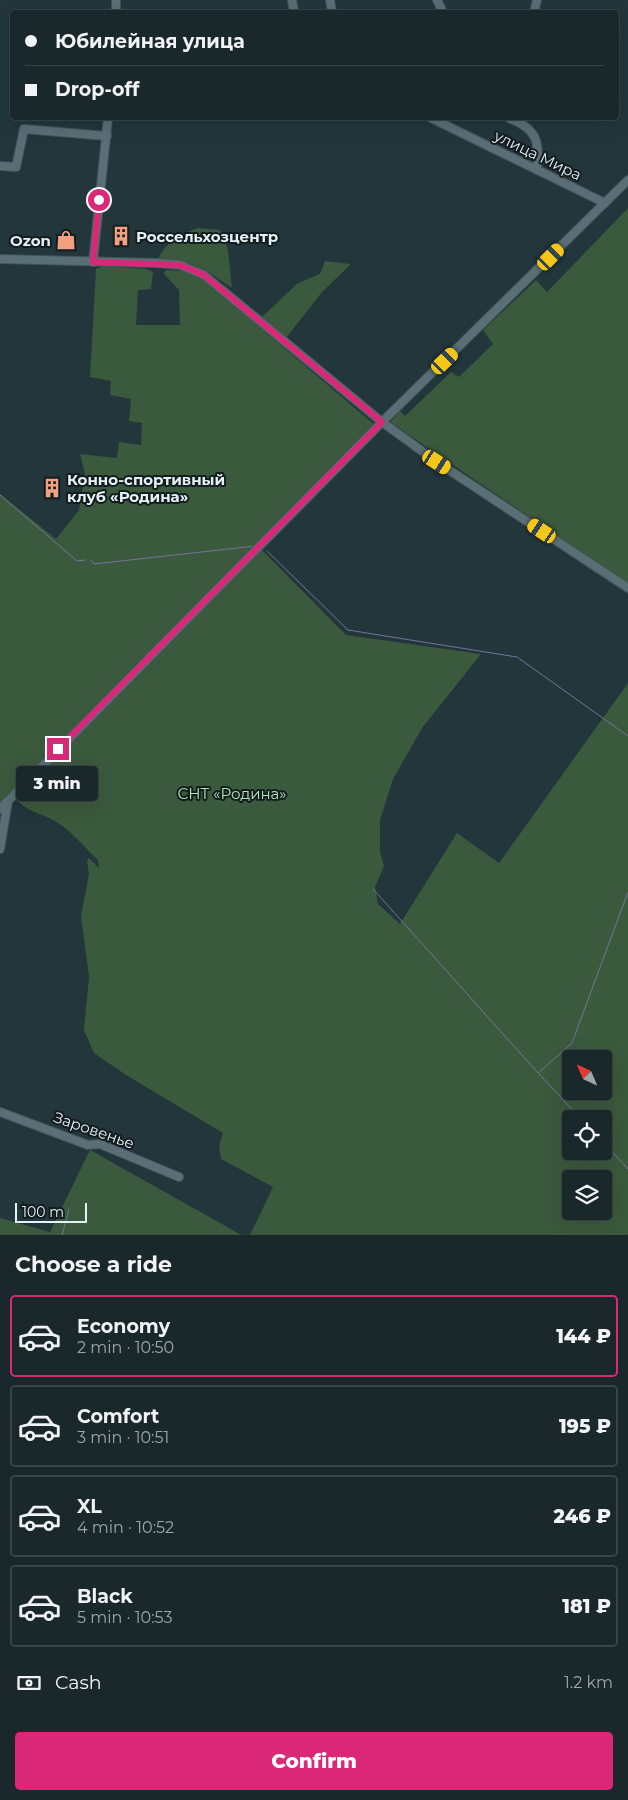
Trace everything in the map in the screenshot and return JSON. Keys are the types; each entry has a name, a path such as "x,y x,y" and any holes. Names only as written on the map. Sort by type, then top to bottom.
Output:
{"street":[{"path":"93,262 108,120"},
{"name":"улица Мира","path":"435,120 605,203"},
{"path":"514,120 528,127 536,135 537,170"},
{"path":"0,166 16,167 24,129 107,136"},
{"path":"0,809 382,422 628,180"},
{"path":"0,259 180,265 204,275 382,422 442,465 628,588"},
{"path":"0,849 8,801"},
{"name":"Заровенье","path":"0,1112 88,1145 100,1144 179,1177"}],"green space":[{"path":"628,208 628,584 390,422 400,411 405,416 451,372 459,377 493,344 483,330 536,280 547,292"},
{"path":"198,228 220,230 224,237 228,251 232,288 198,267 181,262 158,259 166,247 175,239"},
{"path":"325,261 351,264 322,292 286,338 262,317 298,283 320,274"},
{"path":"103,266 146,269 153,272 151,289 138,290 136,325 180,325 179,290 164,274 166,270 186,271 202,278 376,426 0,803 0,494 56,539 79,510 85,474 80,454 117,458 119,442 141,445 142,423 129,421 131,399 110,395 111,381 90,377 96,269"},
{"name":"СНТ «Родина»","path":"262,550 346,635 481,654 422,728 393,779 380,820 380,852 384,866 375,887 378,904 400,924 457,833 499,863 628,683 628,1235 250,1235 273,1187 221,1159 219,1146 223,1133 126,1075 94,1053 84,1030 89,977 81,916 89,874 87,861 89,858 99,868 98,860 65,828 53,820 28,809 16,798"},
{"path":"90,1150 241,1235 0,1235 0,1218 50,1232"}],"waterway":[{"path":"0,495 77,561 86,560"},
{"path":"91,560 94,564 255,546"},
{"path":"267,551 348,630 517,657 628,736"},
{"path":"373,889 538,1073 572,1043 628,892"},
{"path":"539,1074 573,1110"},
{"path":"612,1152 628,1169"},
{"path":"62,1235 69,1209"}],"place":[{"name":"Россельхозцентр","path":"121,236"},
{"name":"Ozon","path":"66,240"},
{"name":"Конно-спортивный клуб «Родина»","path":"52,488"}],"route":[{"path":"58,749 265,543 382,422 204,275 180,265 93,262 99,200"}]}
